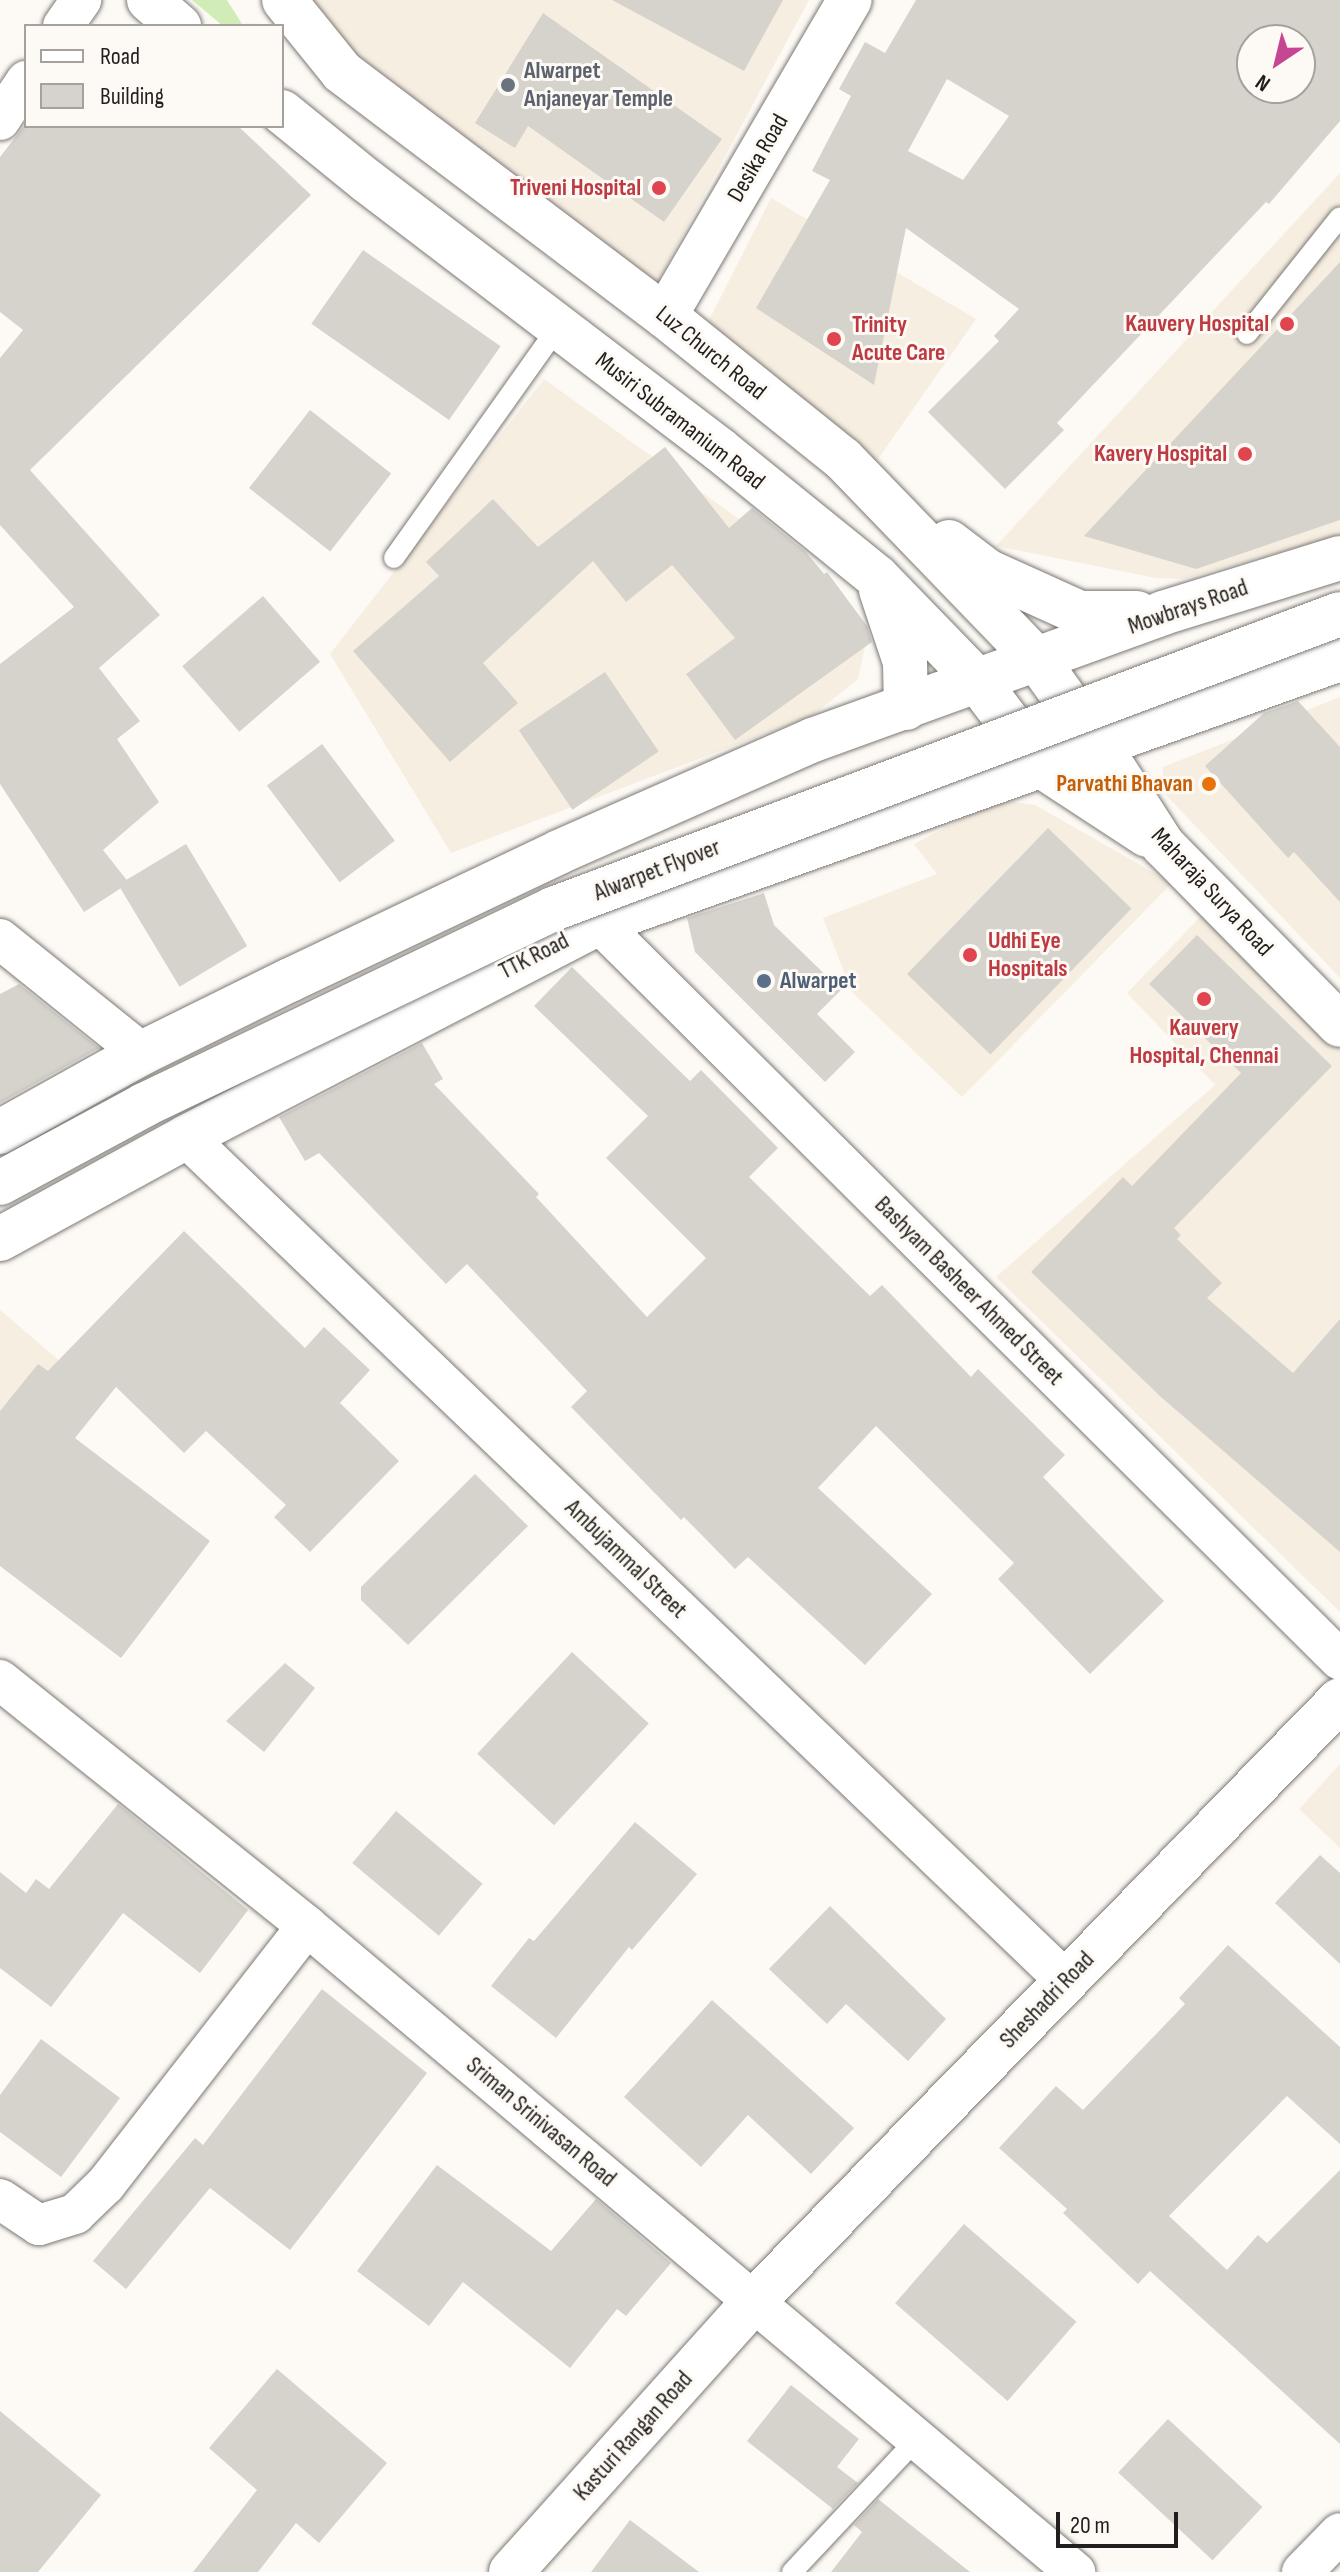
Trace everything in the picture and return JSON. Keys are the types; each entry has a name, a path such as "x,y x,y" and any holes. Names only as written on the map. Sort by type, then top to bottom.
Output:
{"main road":[{"path":"149,0 177,24"},
{"name":"Luz Church Road","path":"284,0 342,72 665,316 843,459 1038,661 1100,747"},
{"name":"Desika Road","path":"665,316 850,0"},
{"name":"Musiri Subramanium Road","path":"284,114 367,181 720,450 877,577 976,679 1043,767 1163,845"},
{"path":"843,459 987,571 1080,613 1163,613"},
{"name":"Mowbrays Road","path":"0,1132 142,1053 559,852 813,740 906,708 976,679 1038,661 1163,613 1340,558"},
{"path":"877,577 905,662 906,708"},
{"name":"Alwarpet Flyover","path":"0,1183 144,1105 553,909 1340,614"},
{"path":"1100,747 1340,659"},
{"name":"TTK Road","path":"0,1239 186,1137 599,923 1100,747"},
{"name":"Maharaja Surya Road","path":"1100,747 1163,845 1340,1025"},
{"name":"Sheshadri Road","path":"755,2300 1340,1700"},
{"name":"Kasturi Rangan Road","path":"511,2572 755,2300"}],"street":[{"path":"64,24 81,0"},
{"path":"0,120 24,84"},
{"name":"Bashyam Basheer Ahmed Street","path":"599,923 1340,1660"},
{"path":"0,939 142,1053"},
{"name":"Ambujammal Street","path":"186,1137 1066,1981"},
{"name":"Sriman Srinivasan Road","path":"0,1680 307,1926 1075,2572"},
{"path":"0,2199 39,2225 75,2214 106,2184 307,1926"},
{"path":"1302,2572 1340,2533"}],"lane":[{"path":"1247,334 1340,217"},
{"path":"394,558 558,327"},
{"path":"792,2572 917,2439"}],"shaded area":[{"path":"309,0 809,0 657,283 404,139"},
{"path":"1340,173 1340,536 1183,579 1156,578 996,546"},
{"name":"Trinity Acute Care","path":"771,198 976,319 876,462 704,330"},
{"path":"544,379 835,588 865,646 858,679 812,716 451,853 330,654"},
{"path":"1340,697 1340,978 1163,792 1163,767"},
{"name":"Udhi Eye Hospitals","path":"998,800 1035,805 1172,883 962,1097 852,992 823,918 937,874 914,844"},
{"path":"1205,912 1340,1048 1340,1612 996,1277 1215,1085 1127,993"},
{"path":"0,1310 103,1398 0,1498"},
{"path":"1340,1764 1340,1848 1299,1809"}],"green space":[{"path":"192,0 227,0 242,24 221,24"}],"building":[{"path":"612,0 783,0 744,71"},
{"path":"916,0 1340,0 1340,121 1269,204 1266,202 1057,423 1064,430 1005,489 928,412 999,341 994,336 1019,309 906,228 874,385 756,308 830,180 812,171 851,96 839,89 865,42 885,53","holes":["947,79 1009,116 963,180 908,151"]},
{"path":"543,13 722,139 664,222 528,126 515,148 475,123"},
{"path":"24,126 240,128 311,195 30,470 160,615 99,668 140,721 117,739 159,802 103,850 129,883 84,912 0,784 0,664 74,607 0,525 0,358 23,330 0,312 0,157"},
{"path":"363,250 501,346 449,420 311,324"},
{"path":"1340,262 1340,520 1196,569 1084,536"},
{"path":"310,410 391,473 330,551 249,488"},
{"path":"665,447 729,528 752,508 806,552 824,574 827,572 867,626 872,642 735,740 686,674 735,638 672,565 626,602 593,561 483,663 518,703 450,762 353,651 439,576 426,562 493,499 538,547"},
{"path":"263,596 320,662 239,732 182,666"},
{"path":"605,672 659,752 572,810 519,730"},
{"path":"1298,701 1340,747 1340,902 1294,852 1288,858 1205,766 1264,713"},
{"path":"322,744 395,841 340,882 267,786"},
{"path":"1048,828 1131,909 990,1055 907,974"},
{"path":"186,844 247,946 180,987 118,885"},
{"path":"764,893 774,925 841,990 817,1014 855,1052 825,1082 695,952 687,918"},
{"path":"1197,935 1332,1066 1174,1228 1181,1235 1177,1239 1222,1283 1207,1298 1293,1373 1340,1319 1340,1552 1161,1397 1031,1272 1123,1177 1132,1186 1241,1073 1149,984"},
{"path":"572,967 690,1081 701,1070 778,1148 749,1177 870,1296 882,1285 971,1377 978,1369 1065,1455 1043,1477 1164,1601 1090,1674 998,1579 1014,1563 876,1426 818,1488 932,1594 865,1665 748,1557 735,1569 684,1517 681,1520 571,1407 587,1391 467,1264 446,1284 319,1153 305,1161 279,1117 422,1043 443,1079 434,1084 539,1194 536,1197 647,1317 706,1258 606,1158 648,1116 534,1006"},
{"path":"19,984 99,1048 0,1103 0,994"},
{"path":"184,1231 305,1348 324,1327 370,1370 340,1403 399,1461 310,1552 274,1517 286,1505 206,1431 184,1453 116,1387 75,1438 210,1541 121,1658 0,1566 0,1411 38,1364 48,1371"},
{"path":"475,1474 528,1526 408,1645 361,1600 361,1587"},
{"path":"572,1652 649,1724 554,1825 477,1754"},
{"path":"285,1663 315,1688 264,1752 226,1721"},
{"path":"118,1804 248,1910 200,1973 123,1913 51,2007 0,1968 0,1872 26,1893 36,1879 49,1889"},
{"path":"396,1811 483,1884 439,1936 352,1863"},
{"path":"635,1822 697,1874 632,1950 629,1947 556,2038 491,1986 529,1938 534,1941"},
{"path":"1320,1855 1340,1873 1340,1964 1275,1903"},
{"path":"830,1906 946,2019 908,2061 846,2004 827,2024 769,1969"},
{"path":"1228,1945 1340,2047 1340,2144 1287,2096 1169,2216 1227,2270 1258,2235 1267,2243 1340,2170 1340,2444 1150,2271 1138,2284 1063,2213 1067,2209 999,2148 1056,2086 1083,2110 1185,2004 1179,1998"},
{"path":"322,1989 427,2073 290,2250 210,2188 126,2289 93,2261 195,2138 203,2145"},
{"path":"712,2000 854,2128 811,2174 748,2115 701,2167 624,2097"},
{"path":"41,2039 120,2098 61,2177 0,2132 0,2095"},
{"path":"437,2165 551,2251 596,2199 671,2263 626,2316 617,2309 570,2368 463,2282 429,2326 357,2271"},
{"path":"964,2224 1076,2322 1008,2401 895,2303"},
{"path":"277,2369 387,2463 319,2543 296,2523 258,2572 193,2572 257,2490 209,2448"},
{"path":"791,2385 859,2439 837,2467 858,2483 833,2509 747,2441"},
{"path":"0,2411 101,2495 38,2572 0,2572"},
{"path":"1168,2419 1262,2507 1213,2560 1118,2472"},
{"path":"878,2499 970,2572 831,2572 862,2532 854,2525"},
{"path":"630,2520 699,2572 591,2572"}],"place":[{"name":"Alwarpet Anjaneyar Temple","path":"508,85"},
{"name":"Triveni Hospital","path":"659,188"},
{"name":"Kauvery Hospital","path":"1287,324"},
{"name":"Trinity Acute Care","path":"834,339"},
{"name":"Kavery Hospital","path":"1245,454"},
{"name":"Parvathi Bhavan","path":"1209,784"},
{"name":"Udhi Eye Hospitals","path":"970,955"},
{"name":"Alwarpet","path":"764,981"},
{"name":"Kauvery Hospital, Chennai","path":"1204,999"}]}
